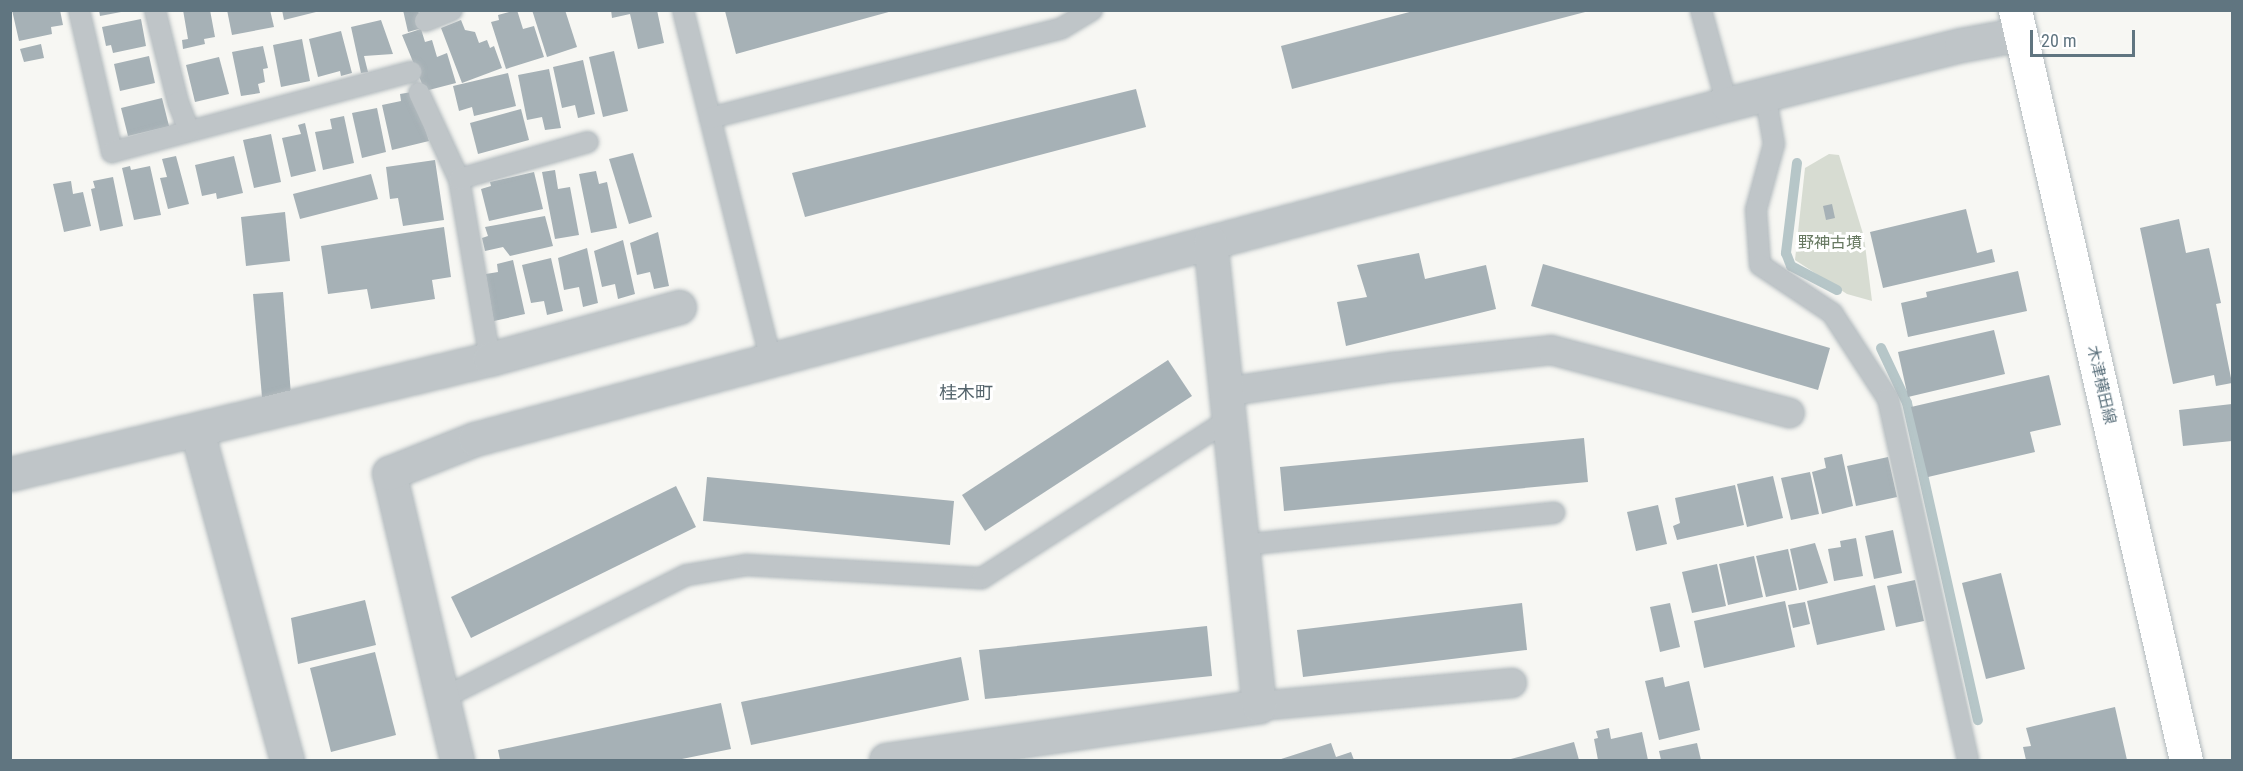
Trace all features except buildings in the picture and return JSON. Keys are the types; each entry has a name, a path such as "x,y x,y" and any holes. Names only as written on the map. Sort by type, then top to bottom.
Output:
{"main road":[{"name":"木津横田線","path":"2018,22 2186,760"}],"street":[{"path":"457,760 389,473 475,439 1727,104 1961,45 2018,22"},
{"path":"1210,243 1259,706"},
{"path":"10,474 490,359 679,307"},
{"path":"1227,406 1393,367 1551,350 1790,413"},
{"path":"197,431 287,760"},
{"path":"886,760 1259,706 1512,683"}],"lane":[{"path":"79,10 112,152 174,138 189,130 411,72"},
{"path":"155,10 178,102 189,130"},
{"path":"425,21 452,10"},
{"path":"683,10 771,360"},
{"path":"710,118 1062,28 1092,10"},
{"path":"1701,10 1727,104"},
{"path":"419,93 459,179 490,359"},
{"path":"1765,94 1774,144 1756,210 1760,265 1832,313 1888,399 1968,760"},
{"path":"459,179 588,142"},
{"path":"442,698 687,575 747,565 982,578 1227,406"},
{"path":"1242,546 1554,513"}],"green space":[{"name":"野神古墳","path":"1829,154 1839,155 1864,237 1872,301 1847,294 1795,260 1805,168"}],"waterway":[{"path":"1797,163 1786,253 1791,266 1837,290"},
{"path":"1881,348 1907,403 1978,720"}],"district":[{"name":"桂木町","path":"966,393"}]}
